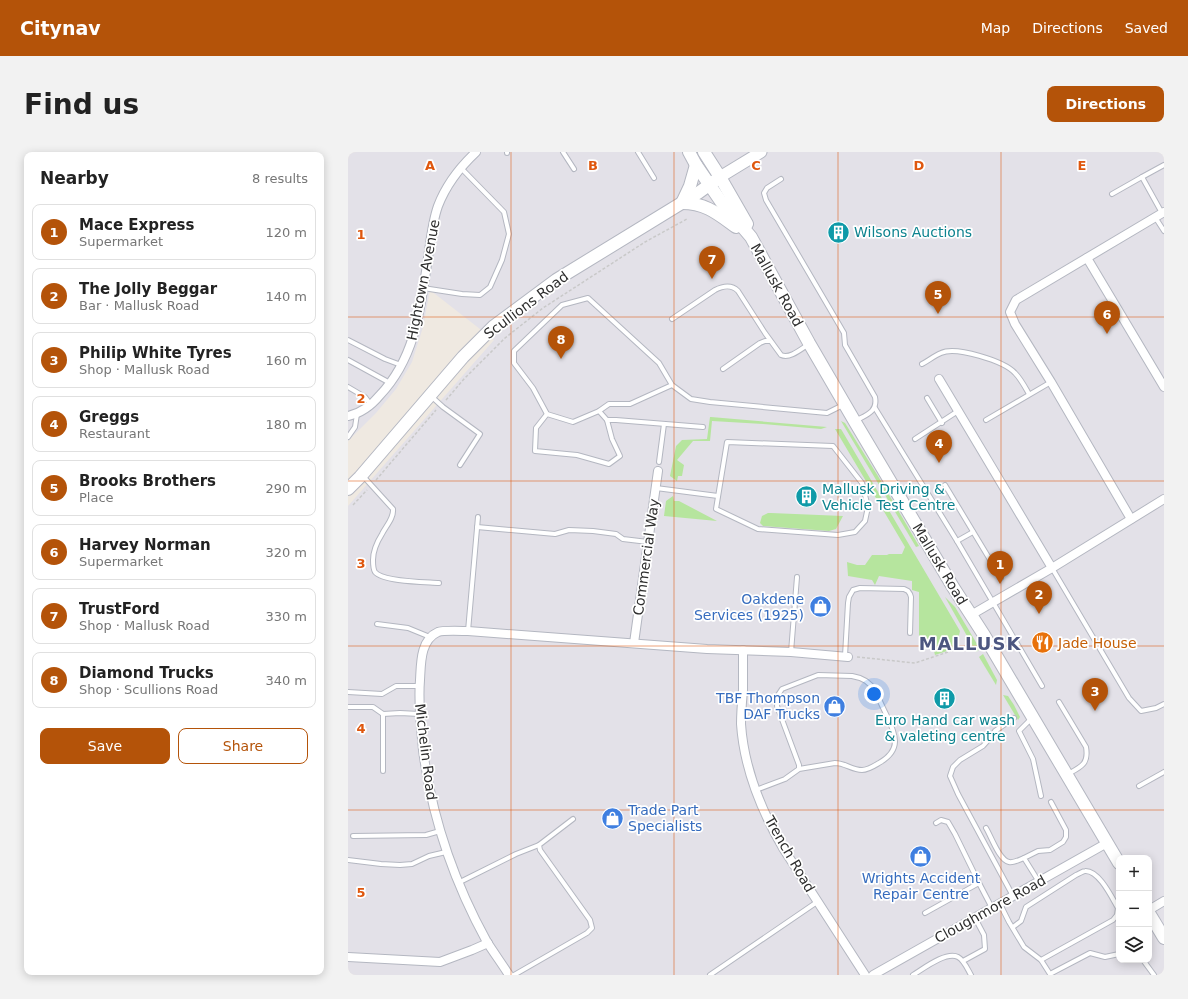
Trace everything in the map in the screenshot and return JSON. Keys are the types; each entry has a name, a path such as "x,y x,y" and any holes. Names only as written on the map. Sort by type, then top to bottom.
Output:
{"main road":[{"name":"Mallusk Road","path":"689,152 696,166 722,203 751,237 809,343 855,422 953,587 1033,717 1116,859"},
{"path":"704,152 748,225 751,237"},
{"path":"696,166 690,186 682,203 692,203 709,208 751,237"},
{"name":"Scullions Road","path":"348,489 362,475 463,356 494,326 556,280 682,203 720,177"},
{"path":"1152,918 1164,938"}],"street":[{"name":"Hightown Avenue","path":"348,416 357,414 371,405 390,383 401,366 411,344 423,288 431,236 438,207 444,192 460,168 474,152"},
{"path":"720,177 760,152"},
{"path":"1131,519 1051,382 1015,324 1010,312 1016,300 1161,214"},
{"path":"1087,258 1164,387"},
{"path":"939,378 1052,568"},
{"name":"Commercial Way","path":"634,643 658,472"},
{"path":"971,615 1052,568 1164,499"},
{"path":"430,637 439,631 468,631 707,649 791,652 846,656"},
{"name":"Michelin Road","path":"430,637 423,651 419,686 419,714 426,772 446,852 458,883 488,943 509,975"},
{"name":"Trench Road","path":"743,650 741,723 745,755 756,790 772,828 817,902 865,975"},
{"name":"Cloughmore Road","path":"873,975 1107,843"},
{"path":"1152,908 1164,901"},
{"path":"348,957 440,962 488,943"}],"lane":[{"path":"563,152 574,169"},
{"path":"638,152 654,178"},
{"path":"1112,194 1164,165"},
{"path":"423,288 462,294 480,295 490,287 502,260 509,234 504,212 460,168"},
{"path":"1142,177 1161,214 1164,231"},
{"path":"781,179 767,188 764,193 766,200 844,333 845,345 875,397 875,408 871,413 855,422"},
{"path":"672,319 715,290 721,287 731,287 738,291 770,341 784,356 793,354 809,343"},
{"path":"672,385 630,404 609,404 599,411 573,422 547,414 533,388 514,363 514,351 562,305 588,298 659,363 672,385 691,399 827,414 845,404"},
{"path":"348,340 385,360 401,366"},
{"path":"723,369 760,343 770,341"},
{"path":"922,364 941,353 951,350 982,356 1004,365 1015,373 1029,394"},
{"path":"348,360 390,383"},
{"path":"986,420 1051,382"},
{"path":"348,387 365,396 371,405"},
{"path":"430,395 480,434 460,466"},
{"path":"927,398 942,423"},
{"path":"875,408 1042,686"},
{"path":"547,414 536,428 535,451 577,455 609,464 620,456 612,439 607,420 599,411"},
{"path":"915,439 942,423 958,411"},
{"path":"348,438 355,427 357,414"},
{"path":"607,420 703,427"},
{"path":"659,462 664,424"},
{"path":"727,442 833,446 862,483 868,507 865,521 855,532 838,535 758,529 716,509 718,496 727,442"},
{"path":"362,475 393,509 394,513 379,538 374,551 373,566 375,572 380,576 390,579 439,583"},
{"path":"945,485 1000,578"},
{"path":"656,488 718,496"},
{"path":"468,631 478,518"},
{"path":"477,528 555,534 569,530 616,534 622,539 649,542"},
{"path":"956,541 973,532"},
{"path":"1052,568 1129,698 1141,711 1156,708 1164,704"},
{"path":"791,652 797,577"},
{"path":"846,656 848,603 849,597 853,590 867,588 908,591 911,597 910,633"},
{"path":"377,624 408,628 430,637"},
{"path":"756,790 785,779 799,768 841,763 856,769 866,770 884,760 894,746 894,732 871,684 860,678 852,676 818,675 782,689 778,695 777,706 799,768"},
{"path":"348,692 382,694 396,686 419,686"},
{"path":"1058,702 1086,747 1088,754 1083,766 1067,775"},
{"path":"348,707 373,707 383,714 419,714"},
{"path":"383,714 383,771"},
{"path":"1033,717 1019,731 1033,759 1041,796"},
{"path":"1013,896 958,794 950,776 953,767 960,760 983,746 995,731 1014,718"},
{"path":"1139,786 1164,772"},
{"path":"986,828 1000,855 1009,862 1014,862 1024,858 1038,850 1050,850 1059,846 1066,837 1066,830 1050,802"},
{"path":"458,883 516,854 539,845 573,819"},
{"path":"936,824 941,820 948,822 979,883 1012,927 1024,947 1041,960 1050,974 1090,954 1104,957 1116,955"},
{"path":"353,836 426,835 440,831"},
{"path":"514,975 587,933 592,928 590,920 540,850 539,845"},
{"path":"348,860 400,865 412,864 429,856 446,852"},
{"path":"1024,858 1039,882"},
{"path":"1012,927 1021,921 1026,907 1076,875 1086,871 1093,873 1099,878 1118,908 1117,915 1112,920 1041,960"},
{"path":"925,912 979,883"},
{"path":"710,975 817,902"},
{"path":"963,961 985,949 984,935 975,917"},
{"path":"913,975 944,956 959,957 971,975"},
{"path":"1145,963 1154,975"}],"path":[{"path":"353,505 464,379 500,342 542,308 645,242 688,219"},
{"path":"846,656 915,663 969,645"}],"shaded area":[{"path":"348,152 1164,152 1164,975 348,975 348,506 494,340 430,290 423,327 412,362 396,389 376,413 348,441"}],"green space":[{"path":"710,417 827,427 821,429 712,421 710,441 693,441 677,460 684,465 682,476 678,476 677,481 670,476 676,446 682,440 707,439"},
{"path":"841,421 845,423 919,546 916,547"},
{"path":"835,429 841,429 960,631 956,648 935,655 933,647 919,648 919,592 912,590 912,581 879,576 875,585 872,580 848,576 847,562 857,565 865,565 872,555 902,554 905,547"},
{"path":"673,496 674,501 679,501 717,521 664,516 666,501"},
{"path":"768,513 843,516 836,529 829,531 763,526 760,523 762,516"},
{"path":"945,597 955,607 980,649 976,652"},
{"path":"983,654 997,680 996,685 979,657"},
{"path":"1003,695 1008,696 1014,705 1020,717 1018,720"}],"place":[{"name":"Wilsons Auctions","path":"839,232"},
{"name":"TrustFord","path":"712,279"},
{"name":"Brooks Brothers","path":"938,314"},
{"name":"Harvey Norman","path":"1107,334"},
{"name":"Diamond Trucks","path":"561,359"},
{"name":"Greggs","path":"939,463"},
{"name":"Mallusk Driving & Vehicle Test Centre","path":"807,497"},
{"name":"Mace Express","path":"1000,584"},
{"name":"Oakdene Services (1925)","path":"820,607"},
{"name":"The Jolly Beggar","path":"1039,614"},
{"name":"Jade House","path":"1042,643"},
{"name":"Euro Hand car wash & valeting centre","path":"945,698"},
{"name":"TBF Thompson DAF Trucks","path":"835,706"},
{"name":"Philip White Tyres","path":"1095,711"},
{"name":"Trade Part Specialists","path":"612,818"},
{"name":"Wrights Accident Repair Centre","path":"921,856"}],"district":[{"name":"MALLUSK","path":"970,643"}]}
